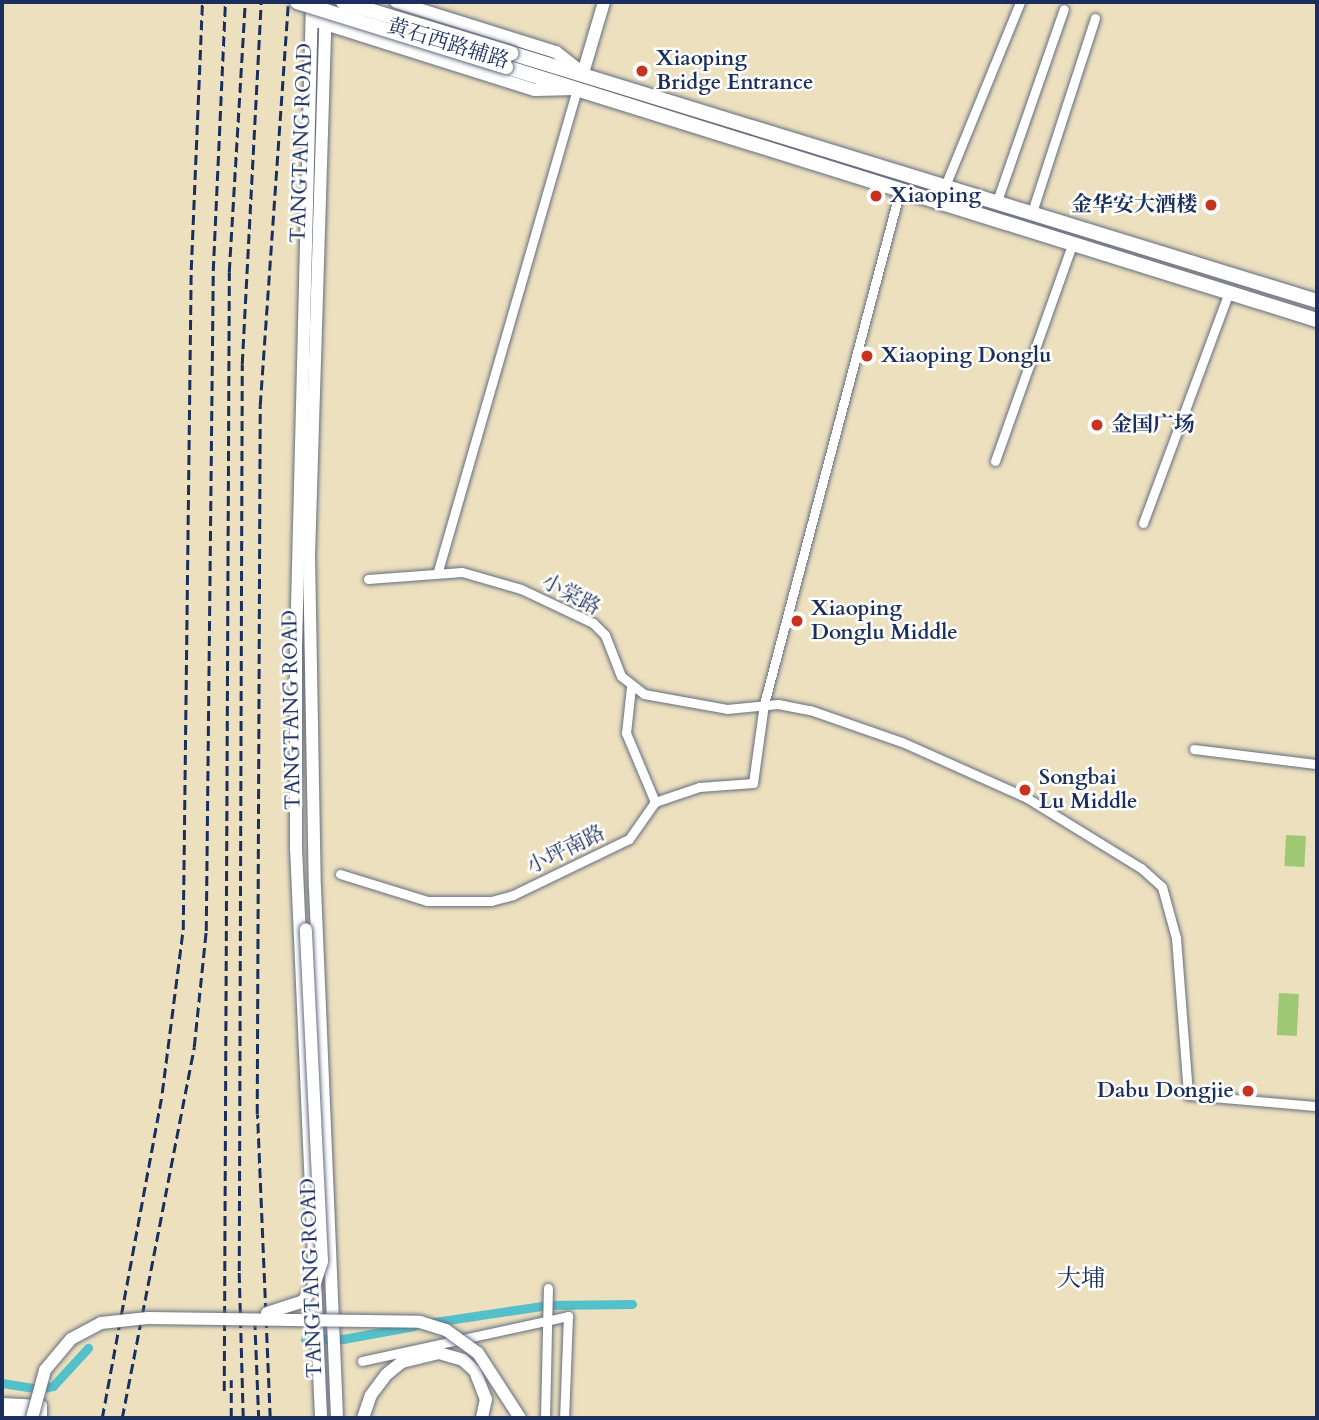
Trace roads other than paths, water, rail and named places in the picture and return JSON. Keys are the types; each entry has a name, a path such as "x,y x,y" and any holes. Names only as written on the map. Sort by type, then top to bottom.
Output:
{"main road":[{"path":"297,2 509,60 583,73 1317,301"},
{"path":"343,2 509,60 577,89 1317,320"}],"street":[{"name":"TANGTANG ROAD","path":"312,2 296,646 296,847 321,1418"},
{"name":"TANGTANG ROAD","path":"326,2 309,554 315,888 337,1418"},
{"path":"373,41 386,2"},
{"path":"556,52 583,73 604,2"},
{"path":"945,186 1020,2"},
{"name":"黄石西路辅路","path":"404,3 556,52"},
{"path":"997,201 1063,9"},
{"path":"1032,212 1095,18"},
{"name":"黄石西路辅路","path":"311,20 535,90 577,89"},
{"path":"556,52 577,55 590,49"},
{"path":"438,571 577,89"},
{"path":"900,190 765,704 753,783 699,787 655,802 626,733 631,687 687,704 727,709 765,704 796,706 854,723 986,778 1153,877 1165,895 1175,930 1188,1095 1317,1106"},
{"path":"995,461 1073,242"},
{"path":"1143,523 1229,292"},
{"name":"小棠路","path":"368,579 438,571 462,572 521,589 578,613 605,635 621,676 631,687"},
{"path":"1194,749 1317,764"},
{"name":"小坪南路","path":"340,874 428,901 491,901 513,895 629,839 655,802"},
{"path":"236,1318 283,1310 303,1301 314,1286 322,1261 306,929 296,847"},
{"path":"545,1418 548,1288"},
{"path":"362,1361 568,1316 564,1418"},
{"path":"38,1418 45,1370 71,1339 86,1330 148,1318 400,1320 446,1330 484,1360 520,1418"},
{"path":"363,1418 371,1395 387,1374 402,1362 439,1353 463,1360 475,1371 486,1399 482,1418"},
{"path":"546,1379 565,1380"},
{"path":"2,1404 41,1406 38,1418"},
{"path":"2,1415 38,1418"}],"waterway":[{"path":"428,1323 548,1305 632,1304"},
{"path":"305,1339 343,1339 414,1326"},
{"path":"2,1383 38,1389 53,1386 88,1348"}],"railway":[{"path":"102,1418 162,1093 183,930 191,270 202,2"},
{"path":"122,1418 194,1047 206,931 213,271 225,2"},
{"path":"224,1391 229,272 245,2"},
{"path":"243,1418 239,1271 242,364 261,2"},
{"path":"270,1418 257,1114 260,405 288,2"},
{"path":"255,1320 259,1418"},
{"path":"231,1380 231,1418"}],"place":[{"name":"Xiaoping Bridge Entrance","path":"642,71"},
{"name":"Xiaoping","path":"876,196"},
{"name":"金华安大酒楼","path":"1211,205"},
{"name":"Xiaoping Donglu","path":"867,356"},
{"name":"金国广场","path":"1097,425"},
{"name":"Xiaoping Donglu Middle","path":"797,621"},
{"name":"Songbai Lu Middle","path":"1025,790"},
{"name":"Dabu Dongjie","path":"1248,1091"}],"district":[{"name":"大埔","path":"1081,1279"}]}
